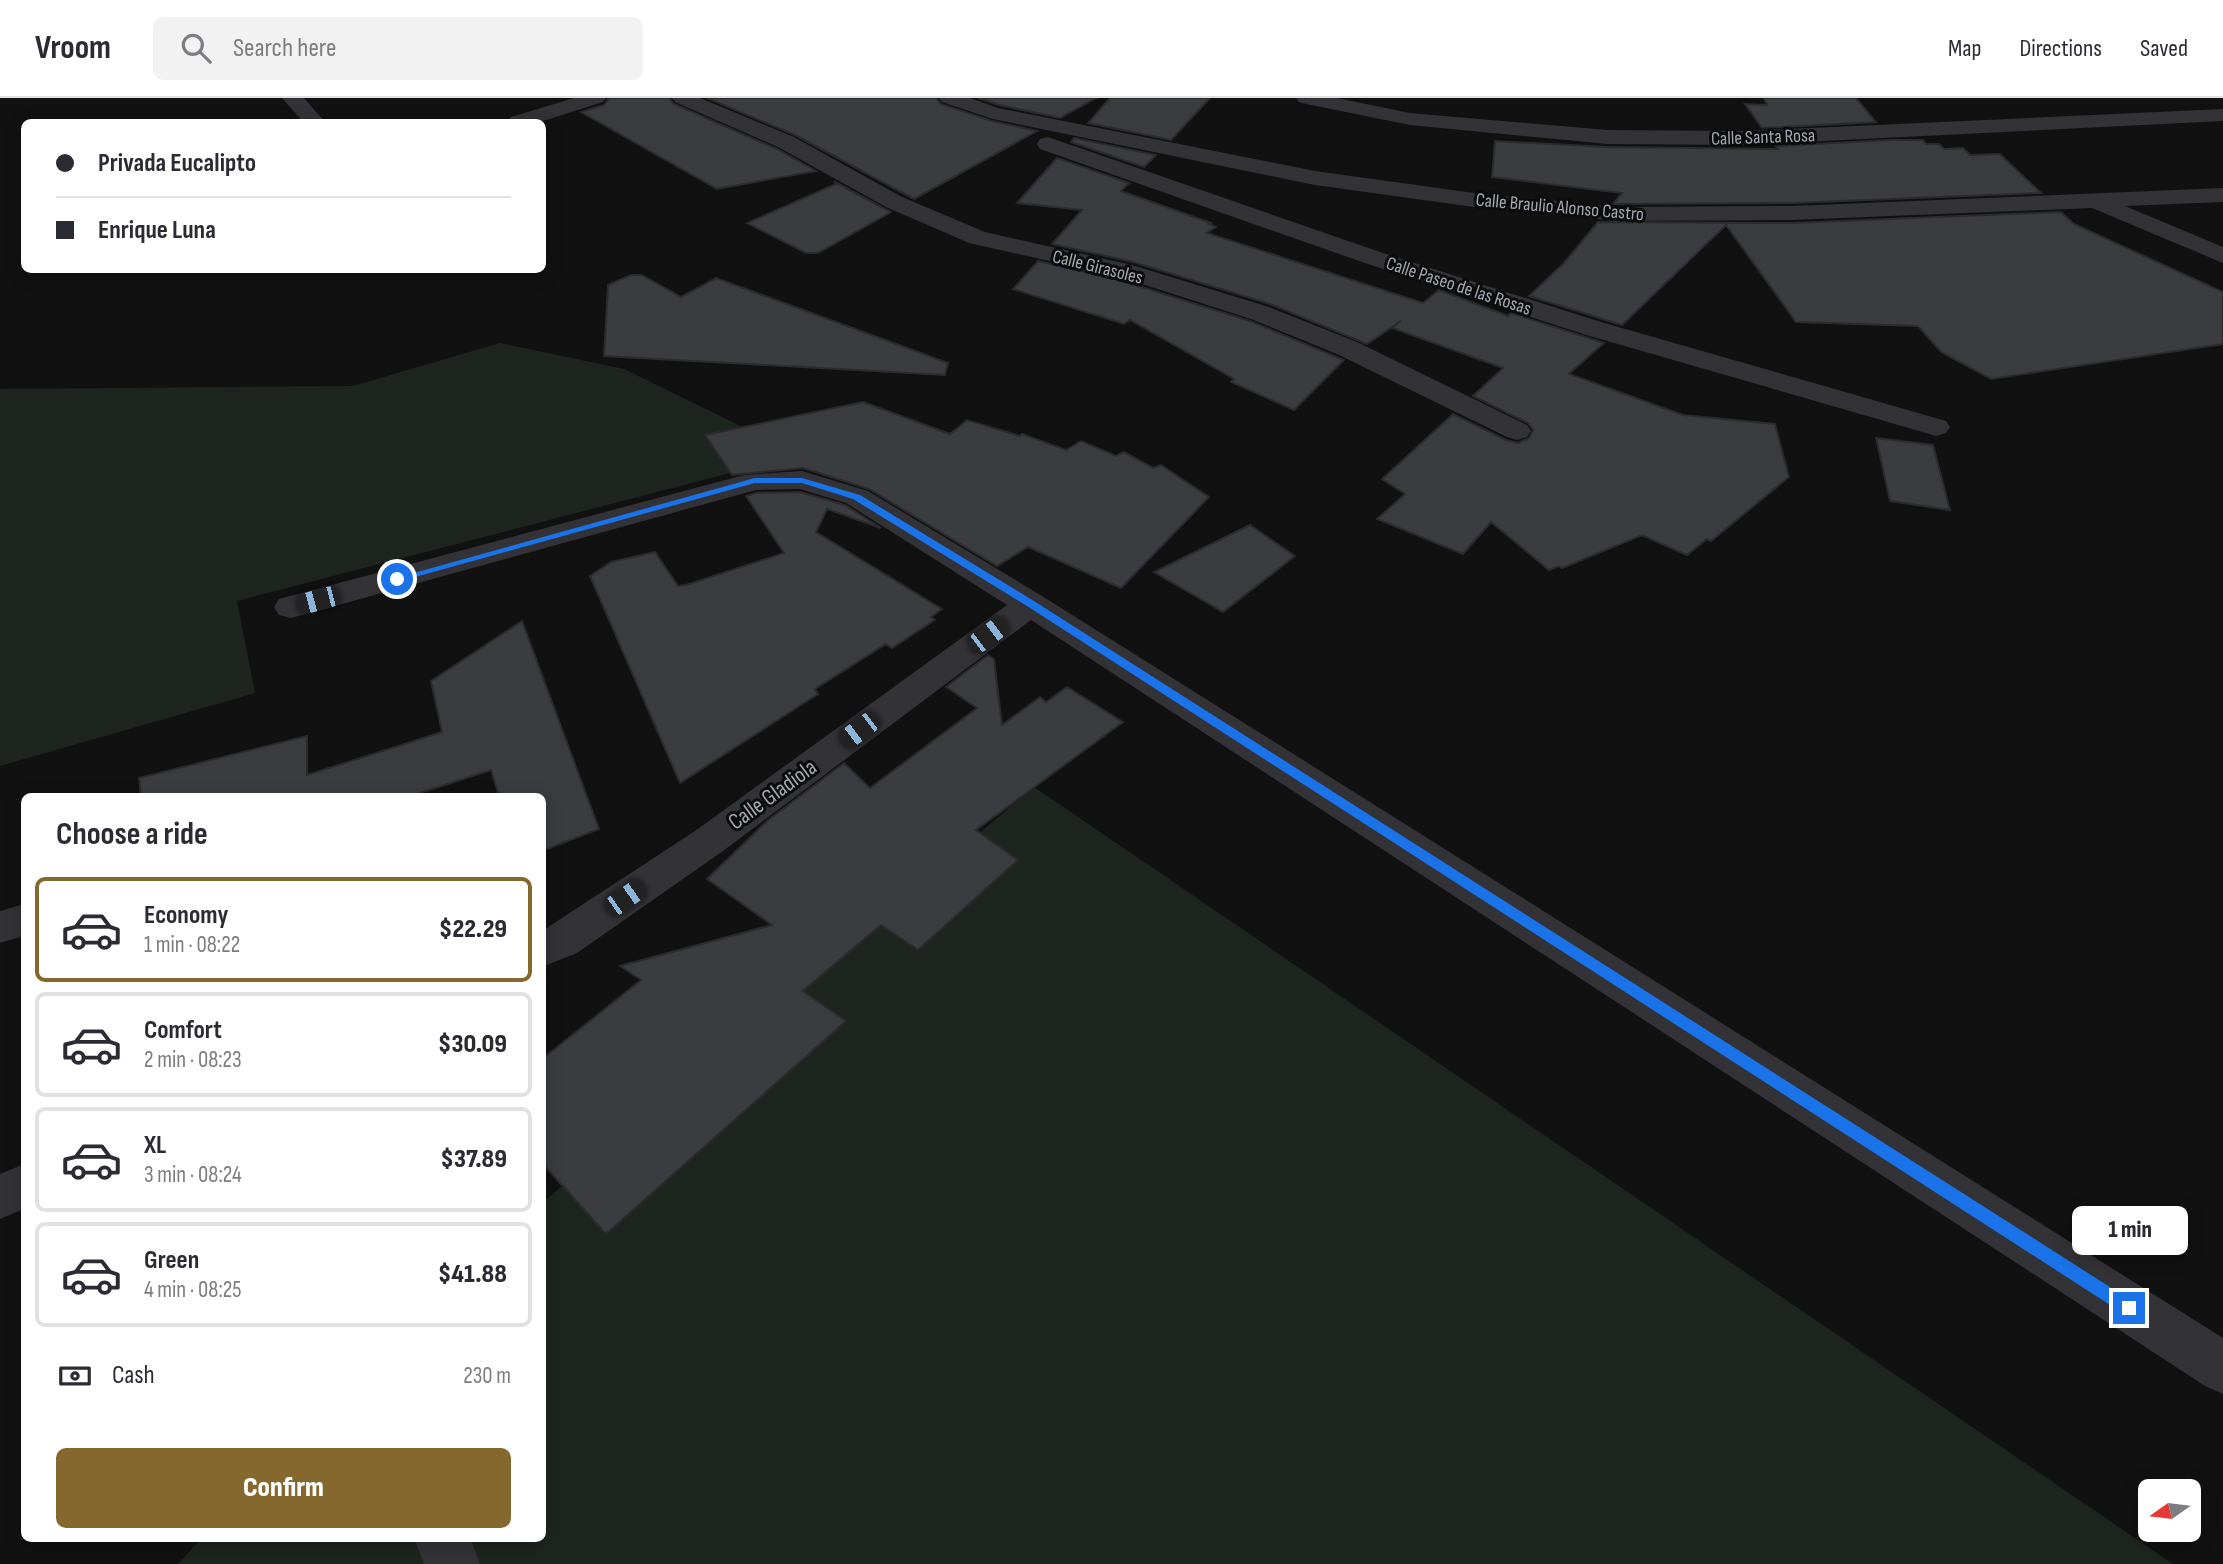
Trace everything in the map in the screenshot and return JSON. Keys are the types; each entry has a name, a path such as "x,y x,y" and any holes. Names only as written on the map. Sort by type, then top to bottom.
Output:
{"street":[{"path":"292,98 311,119"},
{"path":"529,119 596,98"},
{"name":"Calle Girasoles","path":"682,98 786,142 894,202 978,238 1123,270 1259,313 1347,348 1517,430"},
{"name":"Calle Braulio Alonso Castro","path":"949,98 993,113 1315,178 1474,200 1618,214 1792,213 2223,195"},
{"name":"Calle Santa Rosa","path":"1306,98 1410,119 1608,137 1744,138 2223,115"},
{"name":"Calle Paseo de las Rosas","path":"993,113 1057,149 1276,222 1371,257 1660,349 1725,365 1936,427"},
{"path":"2092,201 2223,256"},
{"path":"291,607 755,481 802,480 857,497 1030,604 2223,1368"},
{"name":"Calle Gladiola","path":"549,941 709,841 1030,604"},
{"path":"0,927 21,921"},
{"path":"0,1197 21,1187"},
{"path":"444,1542 452,1564"}],"shaded area":[{"path":"500,343 624,369 800,455 237,601 255,693 0,766 0,389 353,386"},
{"path":"1034,787 2173,1564 178,1564 198,1542 546,1542 546,1199"}],"building":[{"path":"609,98 669,98 674,104 777,149 816,171 717,189 581,112 604,105"},
{"path":"707,98 936,98 941,104 992,121 1037,131 914,199 795,135"},
{"path":"978,98 1096,98 1060,118"},
{"path":"1110,98 1210,98 1171,140 1088,123"},
{"path":"1764,98 1856,98 1876,122 1762,128 1745,104 1767,105"},
{"path":"1074,138 1156,155 1144,167 1071,142"},
{"path":"1923,140 1926,144 1939,144 1944,149 1963,148 1970,155 2000,154 2041,193 1792,203 1613,204 1622,193 1492,177 1495,141 1608,147 1778,149 1776,146"},
{"path":"1057,158 1129,183 1121,191 1216,227 1207,233 1423,303 1439,290 1508,316 1511,313 1604,343 1569,374 1683,415 1775,424 1789,477 1711,541 1707,539 1687,555 1642,535 1562,568 1559,566 1549,570 1491,522 1463,554 1377,519 1405,494 1382,479 1453,414 1506,440 1518,443 1529,438 1533,430 1528,423 1473,396 1503,368 1392,328 1401,321 1367,344 1270,304 1133,262 1052,244 1082,210 1017,203"},
{"path":"835,182 891,212 818,253 806,253 747,223 836,184"},
{"path":"2061,212 2074,224 2223,292 2223,344 1991,379 1941,352 1918,326 1796,322 1726,225 1622,325 1529,296 1563,264 1598,222 1792,223"},
{"path":"1038,261 1116,279 1250,321 1344,360 1294,410 1231,382 1234,379 1130,320 1124,324 1013,289"},
{"path":"631,275 642,275 681,297 716,278 948,363 945,375 604,356 608,285"},
{"path":"863,402 950,434 967,420 1020,436 1022,434 1066,450 1081,441 1116,456 1124,452 1153,468 1161,465 1209,497 1121,588 1028,547 997,566 869,489 803,468 732,475 705,435"},
{"path":"1876,438 1933,445 1950,510 1890,501"},
{"path":"800,492 845,505 881,528 827,509 816,532 942,609 931,617 935,620 892,648 886,644 815,689 818,694 680,783 590,576 611,562 655,552 678,586 784,553 746,496 756,493"},
{"path":"1250,525 1295,556 1223,612 1154,572"},
{"path":"522,621 599,829 546,849 546,793 498,793 491,770 420,793 141,793 139,778 307,736 307,775 442,732 431,681"},
{"path":"988,655 994,659 1002,725 1040,697 1046,702 1067,687 1123,722 976,830 1018,860 918,950 881,925 803,991 846,1021 606,1234 546,1167 546,1056 641,980 620,966 772,925 707,879 767,821 844,763 870,788 977,708 946,687"}],"route":[{"path":"397,579 755,481 802,480 857,497 1030,604 2129,1308"}]}
